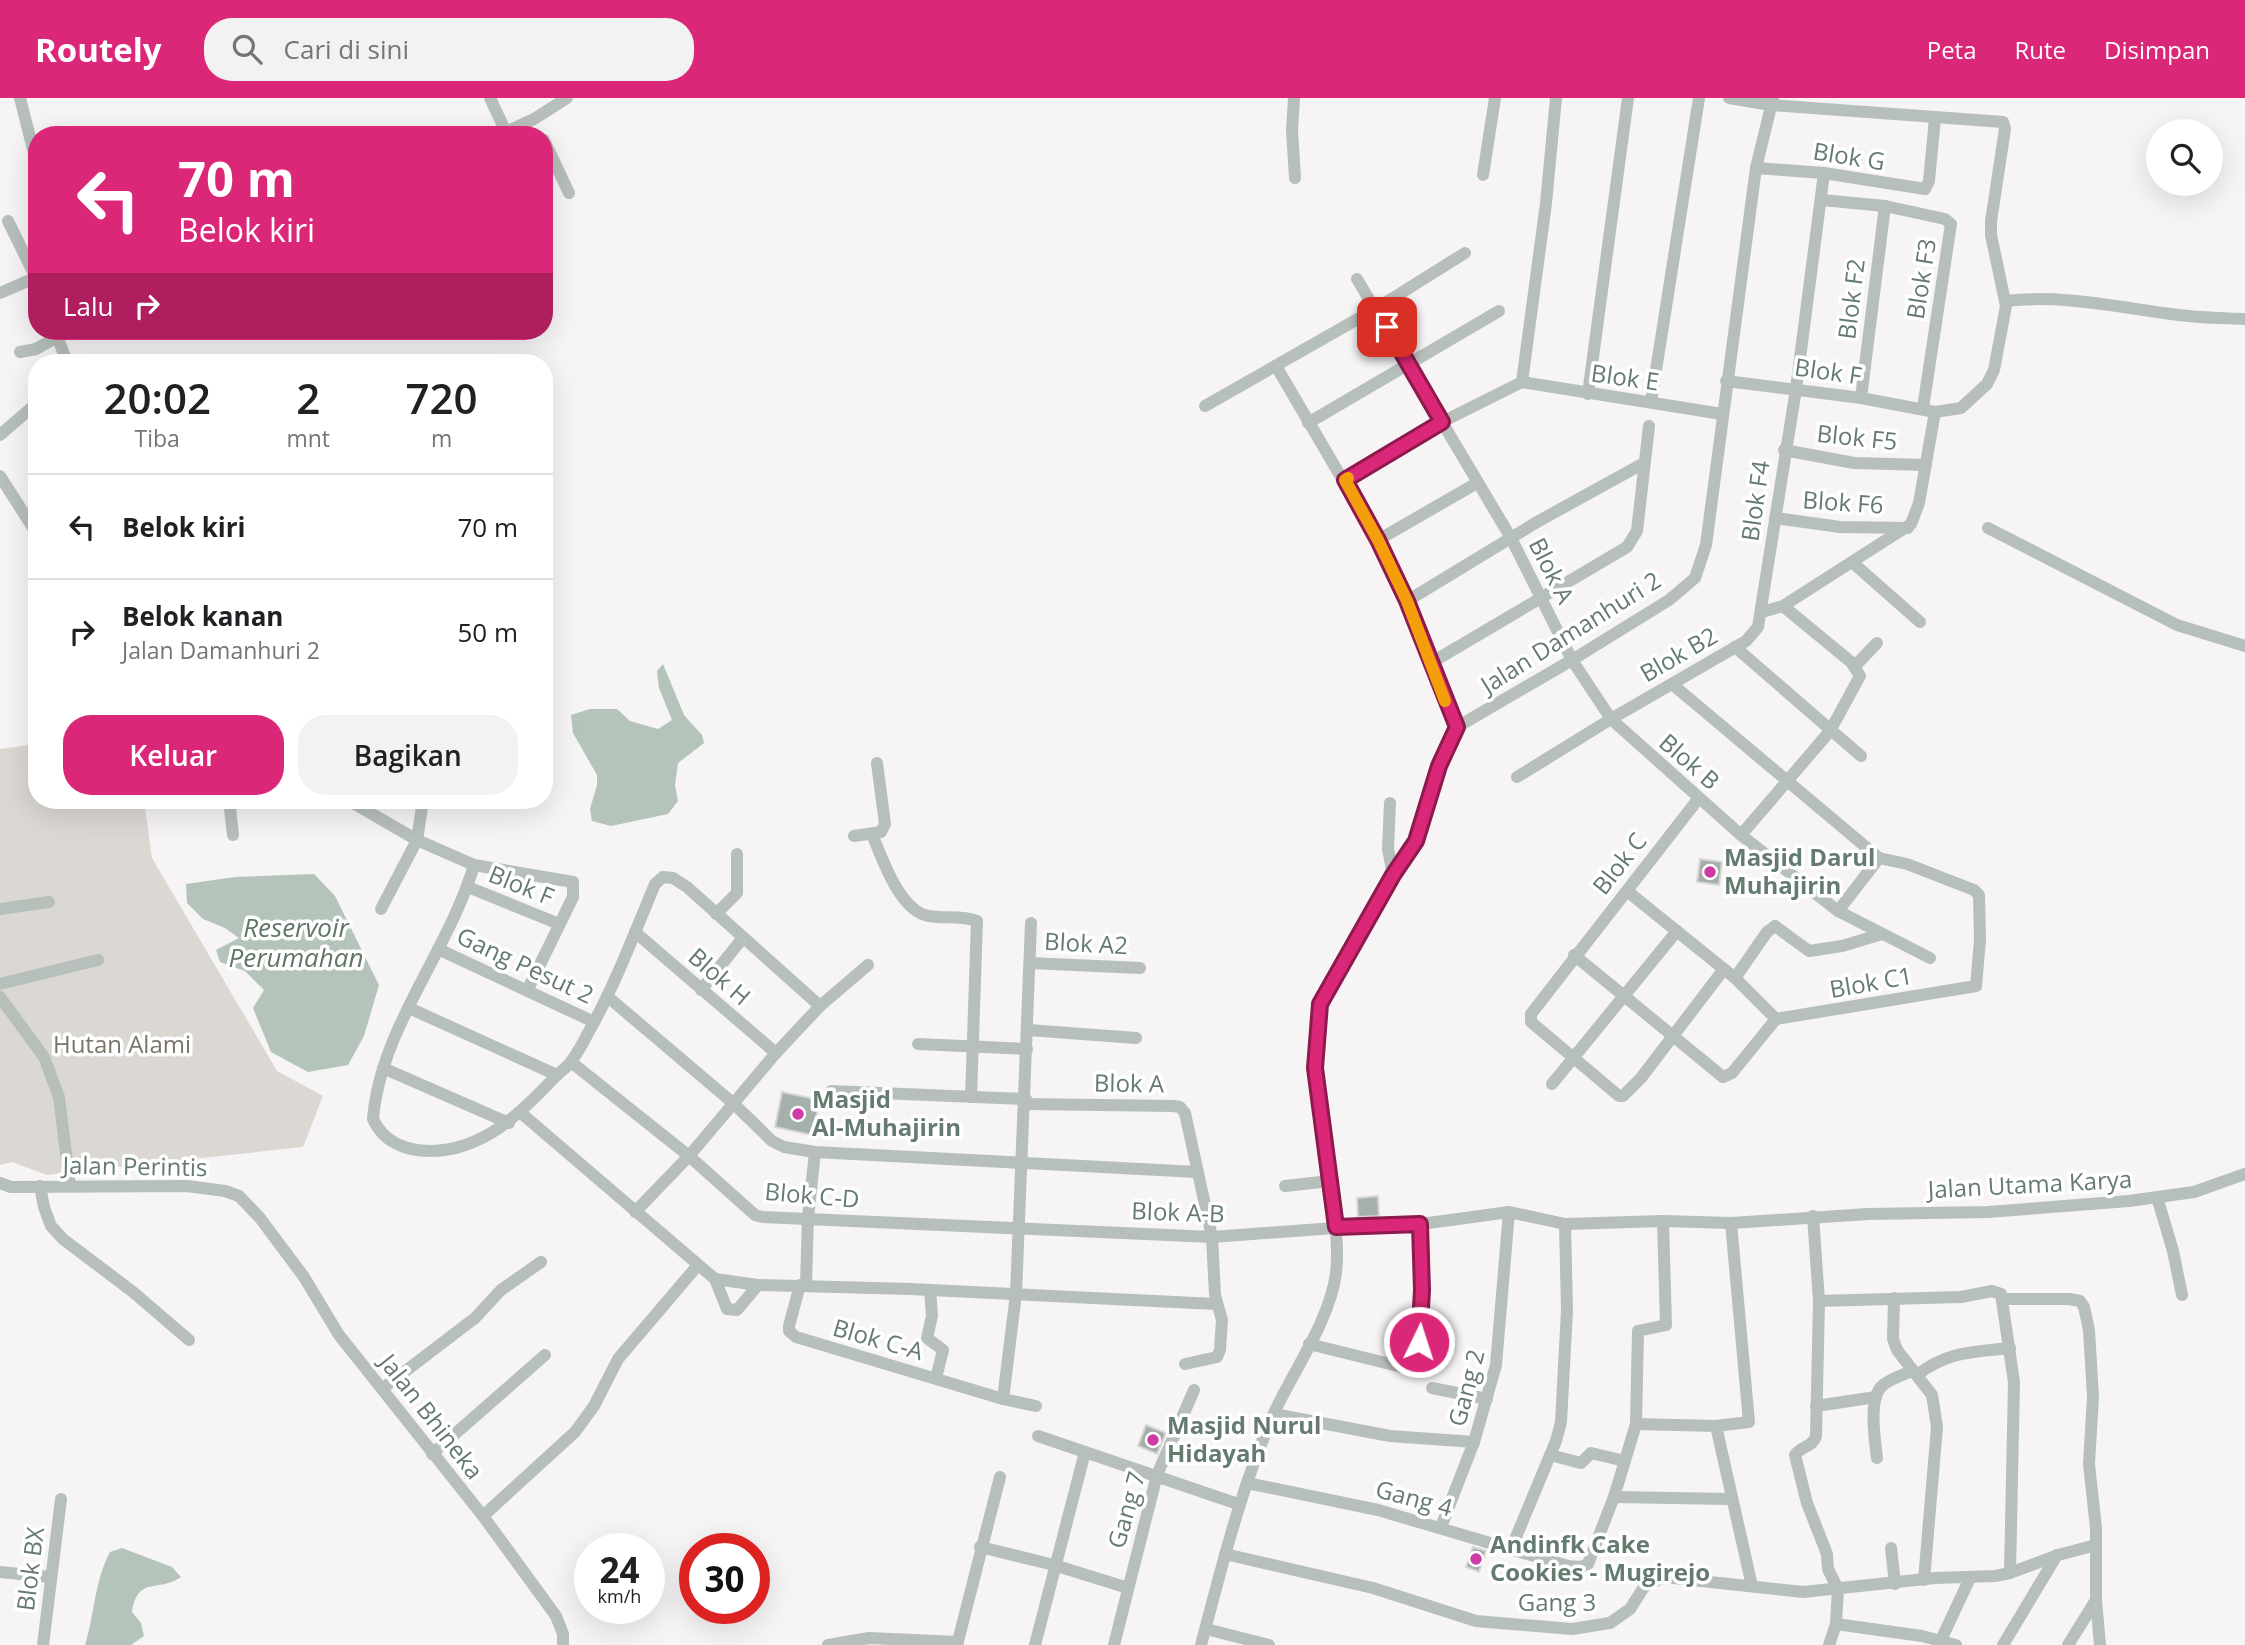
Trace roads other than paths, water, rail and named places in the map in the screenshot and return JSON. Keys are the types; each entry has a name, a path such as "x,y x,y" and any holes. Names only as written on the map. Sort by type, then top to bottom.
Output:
{"street":[{"path":"20,98 28,130"},
{"path":"490,98 500,126"},
{"path":"518,126 567,98"},
{"path":"1294,98 1292,130 1295,178"},
{"path":"1483,175 1495,98"},
{"path":"1345,480 1442,422 1522,382 1546,203 1556,98"},
{"path":"1588,394 1628,98"},
{"path":"1651,402 1699,98"},
{"path":"1729,98 1935,118 1998,120 2006,125 2000,180 1991,221 1991,235 2005,301 2005,320 1992,377 1961,408 1929,410 1926,465 1916,513 1908,528 1783,606 1761,616"},
{"name":"Jalan Damanhuri 2","path":"1457,727 1669,600 1695,578 1706,545 1756,168 1772,102"},
{"name":"Blok G","path":"1756,168 1824,173 1925,189 1929,181 1935,118"},
{"path":"534,119 538,126"},
{"path":"553,159 569,193"},
{"name":"Blok F4","path":"1761,616 1784,450 1796,389 1824,173"},
{"path":"1822,200 1885,206"},
{"name":"Blok F2","path":"1861,398 1885,206"},
{"name":"Blok F3","path":"1885,206 1945,219 1951,224 1929,410"},
{"path":"8,221 28,262"},
{"path":"1205,406 1377,308 1465,253"},
{"name":"Blok A","path":"1357,278 1511,538 1572,660 1611,719"},
{"path":"0,293 28,281"},
{"path":"2005,301 2033,298 2084,301 2184,316 2245,318"},
{"path":"1308,423 1499,312"},
{"path":"20,352 36,349 48,340"},
{"path":"1201,1645 1238,1504 1274,1414 1309,1344 1334,1285 1336,1227 1315,1068 1315,1036 1320,1004 1393,875 1416,841 1439,766 1457,727 1429,664 1407,601 1378,540 1276,366"},
{"name":"Blok F","path":"1726,381 1861,398 1929,410"},
{"name":"Blok E","path":"1522,382 1722,414"},
{"path":"0,435 28,410"},
{"path":"1429,664 1627,547 1637,531 1649,426"},
{"name":"Blok F5","path":"1784,450 1854,463 1926,465"},
{"path":"1511,538 1644,463"},
{"path":"0,476 28,520"},
{"path":"1378,540 1477,483"},
{"name":"Blok F6","path":"1775,519 1840,527 1908,528"},
{"path":"1988,528 2177,625 2245,646"},
{"name":"Blok A","path":"1407,601 1511,538"},
{"path":"1852,562 1920,622"},
{"path":"1741,835 1830,731 1859,680 1855,666 1783,606"},
{"name":"Blok B2","path":"1517,777 1735,648 1752,634 1761,616"},
{"path":"1855,666 1877,643"},
{"path":"1735,648 1861,757"},
{"path":"1672,684 1879,858 1838,911"},
{"name":"Blok B","path":"1611,719 1741,835 1838,911 1930,958"},
{"path":"854,836 881,832 885,824 877,763"},
{"name":"Blok C","path":"1572,1058 1532,1025 1530,1018 1574,955 1699,798"},
{"path":"1390,803 1388,849 1393,875"},
{"path":"230,809 233,835"},
{"path":"364,809 417,840 474,865 573,882 573,897 528,989"},
{"path":"381,909 417,840 422,809"},
{"path":"872,834 890,879 904,898 926,916 965,916 977,921 971,1097"},
{"path":"716,914 737,893 737,854"},
{"name":"Blok C1","path":"1776,1020 1973,987 1979,980 1979,895 1974,890 1907,864 1879,858"},
{"path":"474,865 468,887 410,1008 377,1086 373,1119 386,1138 401,1146 417,1151 436,1151 474,1142 509,1123 571,1062 608,997 655,884 663,877 681,882 820,1006"},
{"name":"Blok F","path":"468,887 559,924"},
{"path":"1574,955 1726,1078 1776,1020 1730,974 1627,891"},
{"path":"0,909 49,902"},
{"path":"1003,1398 1016,1294 1026,1102 1031,923"},
{"path":"1572,1058 1623,1096 1642,1078 1673,1035 1776,926 1809,951 1842,946 1881,933"},
{"path":"1552,1084 1677,931"},
{"name":"Blok H","path":"635,932 776,1053"},
{"path":"701,990 742,939"},
{"name":"Gang Pesut 2","path":"438,949 594,1022"},
{"path":"0,984 98,960"},
{"name":"Blok A2","path":"1030,962 1140,968"},
{"path":"635,1212 689,1156 776,1053 820,1006 868,965"},
{"path":"0,997 44,1057 59,1097 70,1186"},
{"path":"608,997 733,1103 772,1141 784,1147 815,1152 1197,1171"},
{"path":"410,1008 557,1075"},
{"path":"1028,1030 1136,1038"},
{"path":"918,1044 1027,1049"},
{"name":"Blok C-D","path":"571,1062 689,1156 755,1215 1019,1228"},
{"path":"383,1068 509,1123"},
{"path":"831,1091 1026,1102"},
{"name":"Blok A","path":"1026,1102 1180,1107 1185,1113 1212,1237 1216,1304 1222,1320 1217,1357 1185,1364"},
{"path":"521,1113 715,1279 725,1305 732,1311 743,1306 758,1285"},
{"path":"803,1285 815,1152"},
{"name":"Jalan Utama Karya","path":"1565,1224 1662,1221 1731,1223 1813,1216 1988,1212 2194,1192 2245,1174"},
{"path":"1285,1186 1330,1181"},
{"name":"Jalan Perintis","path":"0,1183 11,1186 210,1188 239,1196 260,1218"},
{"path":"40,1186 51,1226 63,1239 133,1292 189,1340"},
{"path":"2157,1197 2174,1251 2182,1295"},
{"name":"Blok A-B","path":"1019,1228 1212,1237 1336,1227 1420,1224 1509,1212 1565,1224"},
{"name":"Gang 2","path":"1441,1527 1474,1442 1500,1345 1509,1212"},
{"path":"1813,1216 1819,1301 1815,1441 1798,1450 1795,1455 1807,1503 1827,1554 1828,1569 1838,1590 1839,1611 1829,1645"},
{"name":"Jalan Bhineka","path":"260,1218 304,1277 339,1335 483,1516 556,1616 563,1634 563,1645"},
{"path":"1662,1221 1666,1325 1637,1331 1636,1424 1614,1497 1730,1499"},
{"path":"1636,1424 1716,1426 1749,1422 1731,1223"},
{"path":"1309,1344 1410,1369 1419,1342 1422,1290 1420,1224"},
{"path":"1511,1549 1561,1422 1567,1310 1565,1224"},
{"path":"382,1389 475,1318 501,1290 541,1262"},
{"path":"483,1516 575,1432 594,1406 618,1359 698,1265"},
{"path":"715,1279 758,1285 930,1290 1216,1304"},
{"name":"Blok C-A","path":"803,1285 789,1326 792,1335 804,1341 1036,1406"},
{"path":"930,1290 932,1316 926,1338 942,1349 943,1353 936,1378"},
{"path":"1819,1301 1961,1297 1992,1291 2004,1298 2014,1382 2010,1573"},
{"path":"1894,1298 1893,1339 1897,1350 1932,1395 1937,1426 1924,1580"},
{"path":"2004,1298 2069,1299 2080,1301 2084,1307 2089,1330 2093,1397 2090,1464 2100,1645"},
{"path":"1877,1458 1874,1431 1876,1397 1881,1386 1954,1354 2010,1348"},
{"path":"432,1454 545,1355"},
{"path":"1432,1388 1487,1399"},
{"name":"Gang 7","path":"1114,1645 1157,1475 1194,1390"},
{"path":"1816,1406 1876,1397"},
{"path":"1274,1414 1390,1436 1474,1442"},
{"path":"1716,1426 1730,1499 1752,1586"},
{"path":"1038,1436 1238,1504"},
{"path":"1035,1645 1085,1451"},
{"path":"1550,1455 1581,1463 1587,1454 1591,1453 1625,1461"},
{"path":"828,1645 869,1637 957,1643 1000,1476"},
{"name":"Gang 4","path":"1247,1483 1378,1510 1567,1566 1581,1567 1588,1564 1614,1497"},
{"name":"Blok BX","path":"43,1645 61,1499"},
{"name":"Gang 3","path":"1224,1554 1373,1588 1476,1621 1572,1629 1610,1623 1630,1609 1644,1587 1664,1577 1803,1592 1838,1590 2010,1573 2058,1555 2096,1545"},
{"path":"980,1547 1054,1565 1128,1588"},
{"path":"1891,1548 1895,1584"},
{"path":"2003,1645 2058,1555"},
{"path":"0,1573 50,1577"},
{"path":"1941,1640 1970,1578"},
{"path":"2068,1645 2096,1600"},
{"path":"1836,1623 1941,1640 1956,1645"},
{"path":"1206,1629 1269,1645"}],"water":[{"path":"663,664 684,715 702,735 704,743 678,763 675,785 678,801 668,814 611,826 592,821 590,809 597,775 573,733 571,715 590,709 617,709 630,721 658,729 672,720 659,688 657,671"},
{"name":"Reservoir Perumahan","path":"314,874 335,896 379,985 364,1036 348,1065 308,1072 271,1052 253,1008 264,990 245,971 220,962 216,950 239,938 225,928 203,919 187,903 186,884 235,877"},
{"path":"122,1548 172,1567 181,1577 139,1593 132,1612 141,1623 144,1636 131,1645 85,1645 105,1563 110,1552"}],"place":[{"name":"Masjid Darul Muhajirin","path":"1710,872"},
{"name":"Masjid Al-Muhajirin","path":"798,1114"},
{"name":"Masjid Nurul Hidayah","path":"1153,1440"},
{"name":"Andinfk Cake Cookies - Mugirejo","path":"1476,1559"}],"park label":[{"name":"Hutan Alami","path":"122,1045"}]}
